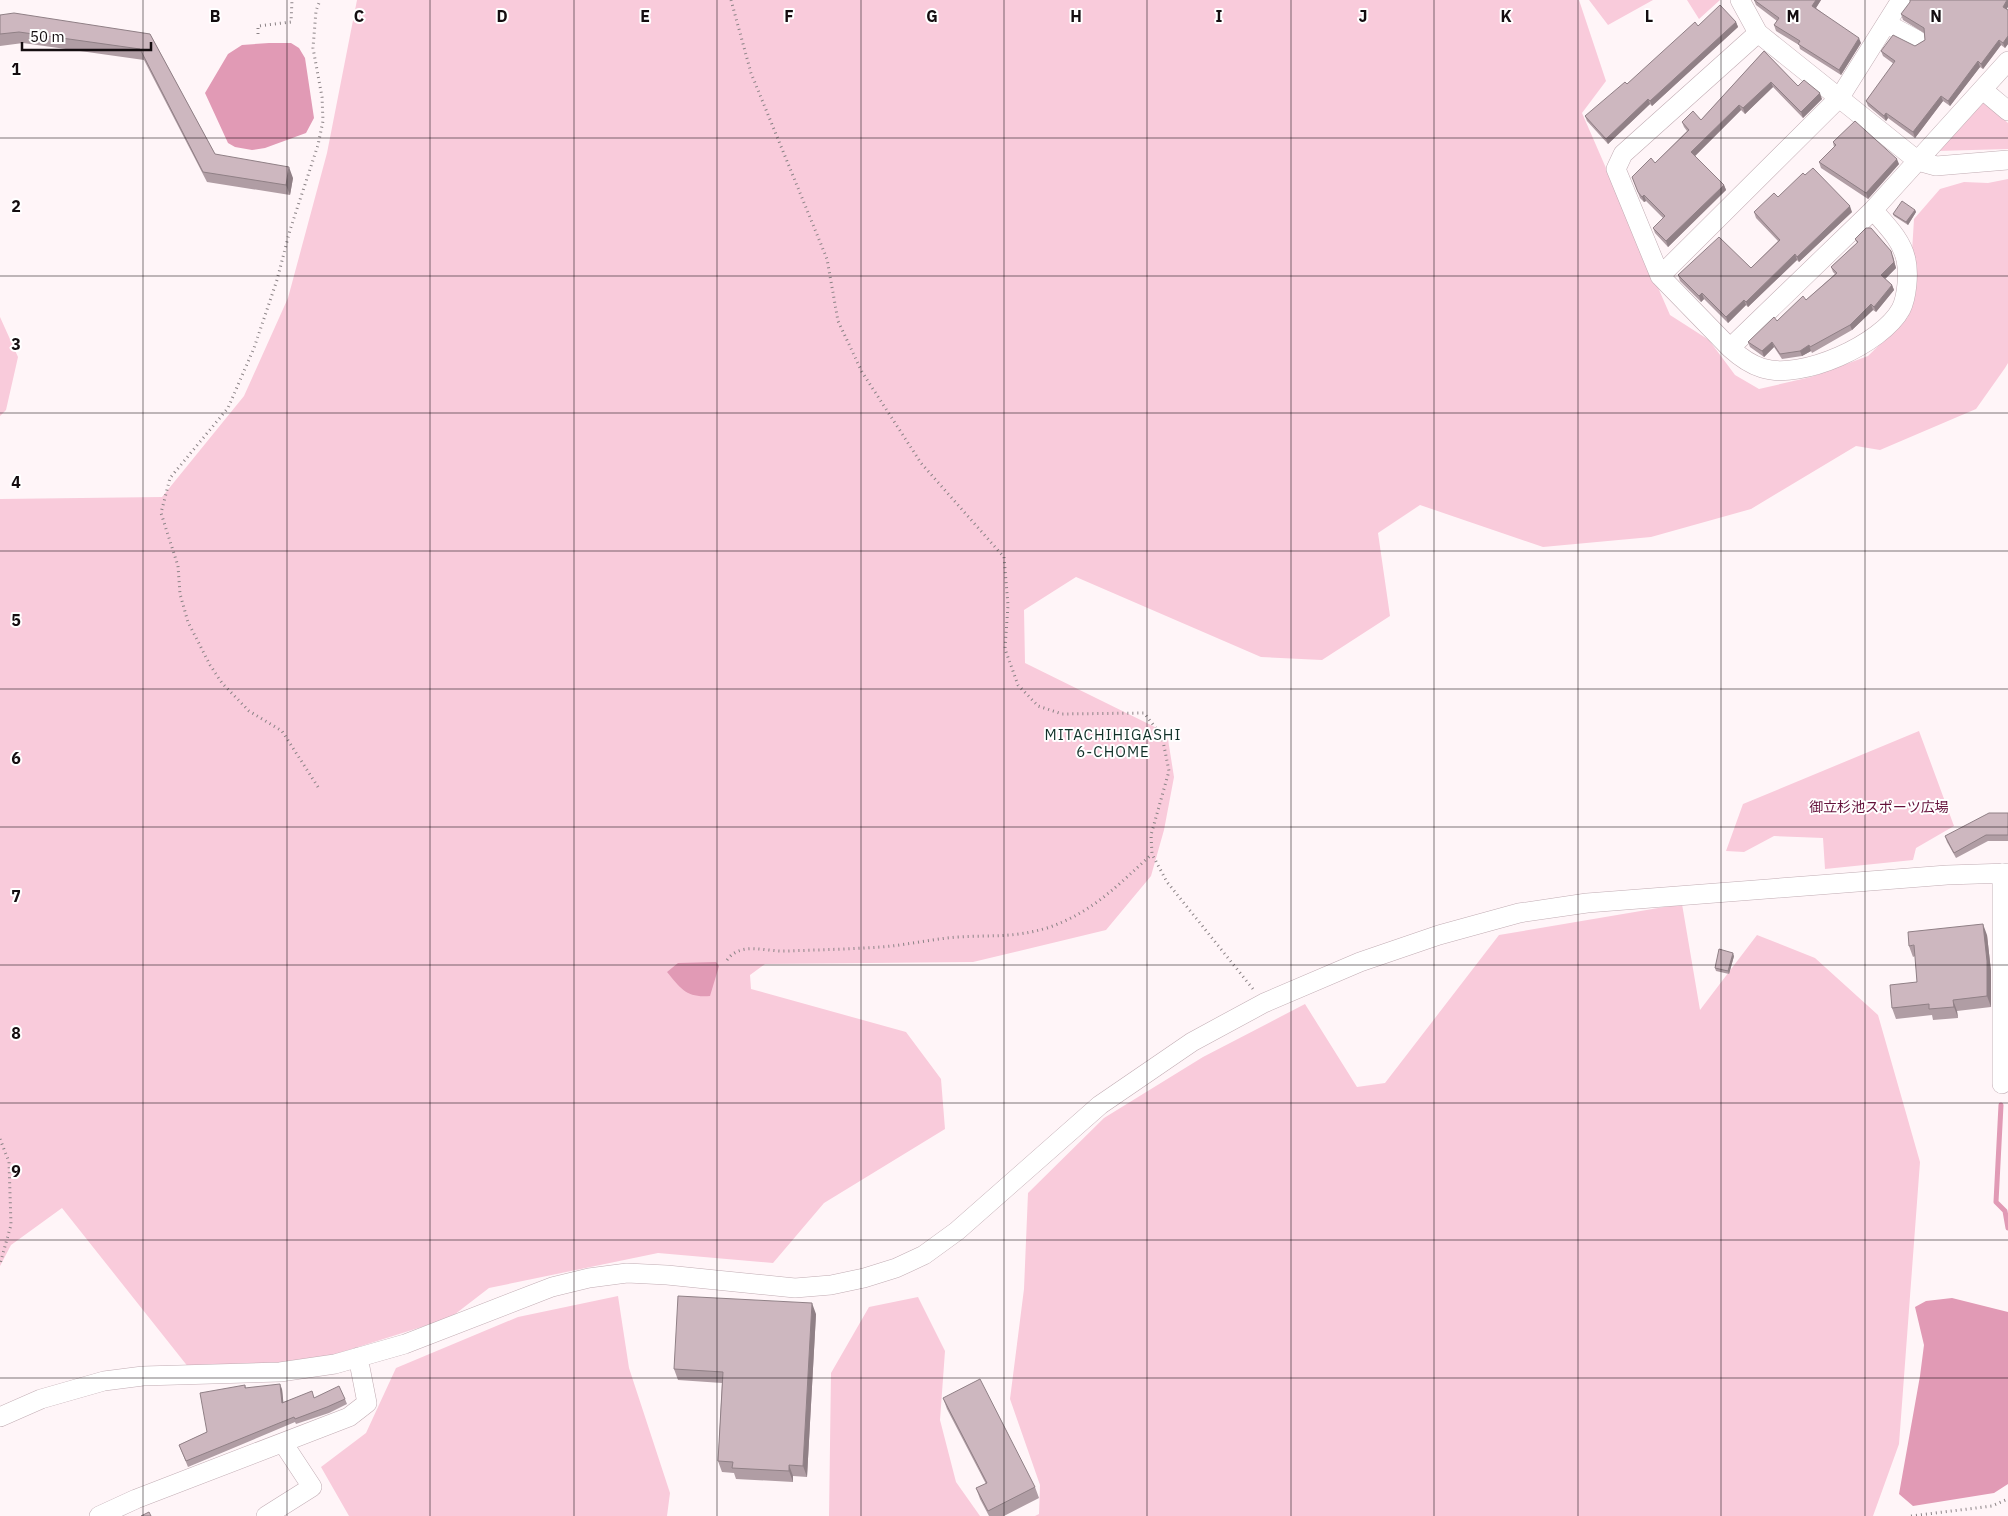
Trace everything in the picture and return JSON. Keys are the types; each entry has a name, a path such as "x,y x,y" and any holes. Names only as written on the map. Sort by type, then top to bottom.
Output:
{"street":[{"path":"1740,0 1758,32 1918,161 1936,166 2008,160"},
{"path":"1660,276 1840,97 1901,0"},
{"path":"1887,24 1917,40"},
{"path":"1758,32 1623,154 1616,168 1660,276 1744,360 1763,369 1801,370 1825,364 1865,343 1888,326 1902,308 1906,284 1906,260 1896,236 1873,210"},
{"path":"1730,348 1873,210 2008,62"},
{"path":"1984,90 2008,111"},
{"path":"0,1417 41,1399 104,1381 143,1376 310,1369 405,1344 552,1287 589,1278 627,1274 667,1275 795,1288 831,1286 896,1268 924,1256 958,1231 1100,1105 1192,1042 1264,1002 1360,962 1439,935 1519,914 1587,903 1655,897 1947,875 2005,873 2002,1084"},
{"path":"99,1516 136,1499 349,1418 367,1403 358,1357"},
{"path":"266,1516 312,1487 283,1443"}],"path":[{"path":"258,34 258,26 291,22 292,0"},
{"path":"318,787 282,730 249,711 222,683 210,665 188,622 180,594 178,566 162,513 170,478 228,408 254,348 277,280 290,230 318,145 323,121 322,97 313,48 316,11 320,0"},
{"path":"731,0 751,72 827,259 838,321 862,372 921,463 1004,557 1008,605 1005,650 1018,685 1038,706 1062,714 1144,713 1162,736 1169,771 1151,835 1152,854 1167,882 1264,1002"},
{"path":"726,960 732,952 744,948 776,952 882,947 956,937 1013,937 1048,928 1082,914 1109,893 1152,854"},
{"path":"0,1139 9,1162 11,1224 0,1264"},
{"path":"1911,1516 1992,1506 2008,1499"}],"green space":[{"path":"357,0 1579,0 1606,81 1582,113 1670,315 1709,340 1735,375 1759,389 1811,377 1868,356 1908,317 1914,219 1940,189 1964,182 1988,183 2008,179 2008,363 1976,409 1880,450 1856,446 1751,509 1651,537 1543,547 1420,505 1378,533 1390,616 1322,660 1261,657 1076,577 1024,610 1025,663 1167,733 1174,777 1164,830 1151,876 1106,930 973,962 765,964 750,975 751,989 906,1032 941,1079 945,1129 824,1203 773,1263 658,1253 489,1288 450,1318 301,1365 189,1368 62,1208 11,1245 0,1266 0,499 162,497 244,396 288,298 327,153"},
{"path":"1589,0 1653,0 1608,25"},
{"path":"1687,0 1720,0 1699,19"},
{"path":"1982,100 2008,123 2008,149 1937,151"},
{"path":"0,317 18,357 6,410 0,416"},
{"name":"御立杉池スポーツ広場","path":"1919,731 1954,826 1916,848 1913,860 1825,869 1823,838 1774,836 1744,852 1726,851 1743,804"},
{"path":"1682,904 1700,1010 1757,935 1815,958 1878,1015 1920,1162 1899,1444 1873,1516 1035,1516 1039,1514 1040,1485 1010,1399 1024,1289 1028,1193 1104,1118 1203,1057 1305,1004 1357,1087 1385,1083 1499,935"},
{"path":"618,1296 629,1368 670,1493 667,1516 349,1516 321,1467 366,1433 396,1368 518,1317"},
{"path":"918,1297 945,1351 940,1420 956,1482 980,1516 829,1516 831,1373 869,1307"}],"shaded area":[{"path":"291,43 299,48 305,58 314,118 306,133 265,148 252,150 235,147 228,143 205,93 228,54 242,45"},
{"path":"716,962 719,966 710,996 690,994 676,983 667,972 678,963"},
{"path":"1952,1298 2008,1312 2008,1484 1994,1493 1913,1506 1899,1494 1924,1345 1915,1307 1926,1301"}],"building":[{"path":"1754,0 1816,0 1812,6 1859,38 1839,70 1798,44 1800,41 1774,25 1779,18"},
{"path":"1910,0 2007,0 2003,7 2008,10 2008,36 2003,43 1999,40 1981,64 1978,61 1948,101 1941,96 1913,132 1886,113 1884,116 1866,101 1895,61 1881,51 1893,35 1915,46 1925,40 1924,28 1901,14"},
{"path":"1720,5 1736,22 1650,101 1648,99 1606,139 1585,116 1625,82 1627,84 1695,22 1698,26"},
{"path":"14,13 150,34 215,154 289,167 286,185 203,172 140,49 19,32 0,34 0,15"},
{"path":"1764,51 1798,86 1804,80 1820,93 1801,112 1771,82 1743,108 1739,105 1691,152 1724,185 1666,241 1653,228 1665,216 1644,195 1642,197 1632,177 1651,158 1655,163 1689,130 1682,122 1693,111 1701,120"},
{"path":"1855,121 1897,159 1866,193 1819,162 1836,145 1833,142"},
{"path":"1813,168 1850,206 1797,257 1795,254 1746,302 1744,300 1726,317 1702,293 1699,296 1678,275 1719,237 1751,268 1780,240 1754,212 1774,193 1778,197 1803,173 1805,175"},
{"path":"1902,201 1915,210 1906,222 1893,214"},
{"path":"1866,228 1871,228 1891,251 1894,262 1881,275 1892,285 1874,307 1871,304 1850,325 1800,351 1780,354 1772,342 1762,351 1748,342 1774,317 1777,321 1803,296 1806,300 1837,273 1831,267 1858,242 1855,239"},
{"path":"1989,813 2008,813 2008,835 1986,835 1954,853 1945,836"},
{"path":"1983,924 1987,961 1987,996 1953,1000 1954,1007 1929,1009 1929,1004 1892,1008 1890,985 1917,982 1914,945 1909,946 1908,932"},
{"path":"1719,949 1733,953 1728,971 1715,968"},
{"path":"678,1296 812,1303 803,1466 789,1465 789,1471 732,1468 733,1462 718,1461 723,1372 674,1369"},
{"path":"980,1379 1035,1487 988,1511 976,1488 987,1483 943,1398"},
{"path":"280,1384 282,1403 312,1391 314,1398 339,1386 345,1399 295,1419 294,1417 186,1461 179,1445 207,1432 200,1393 245,1385 245,1388"},
{"path":"149,1512 151,1516 141,1516"}],"waterway":[{"path":"2001,1105 1996,1202 2005,1211 2008,1228"}],"district":[{"name":"MITACHIHIGASHI 6-CHOME","path":"1113,742"}]}
